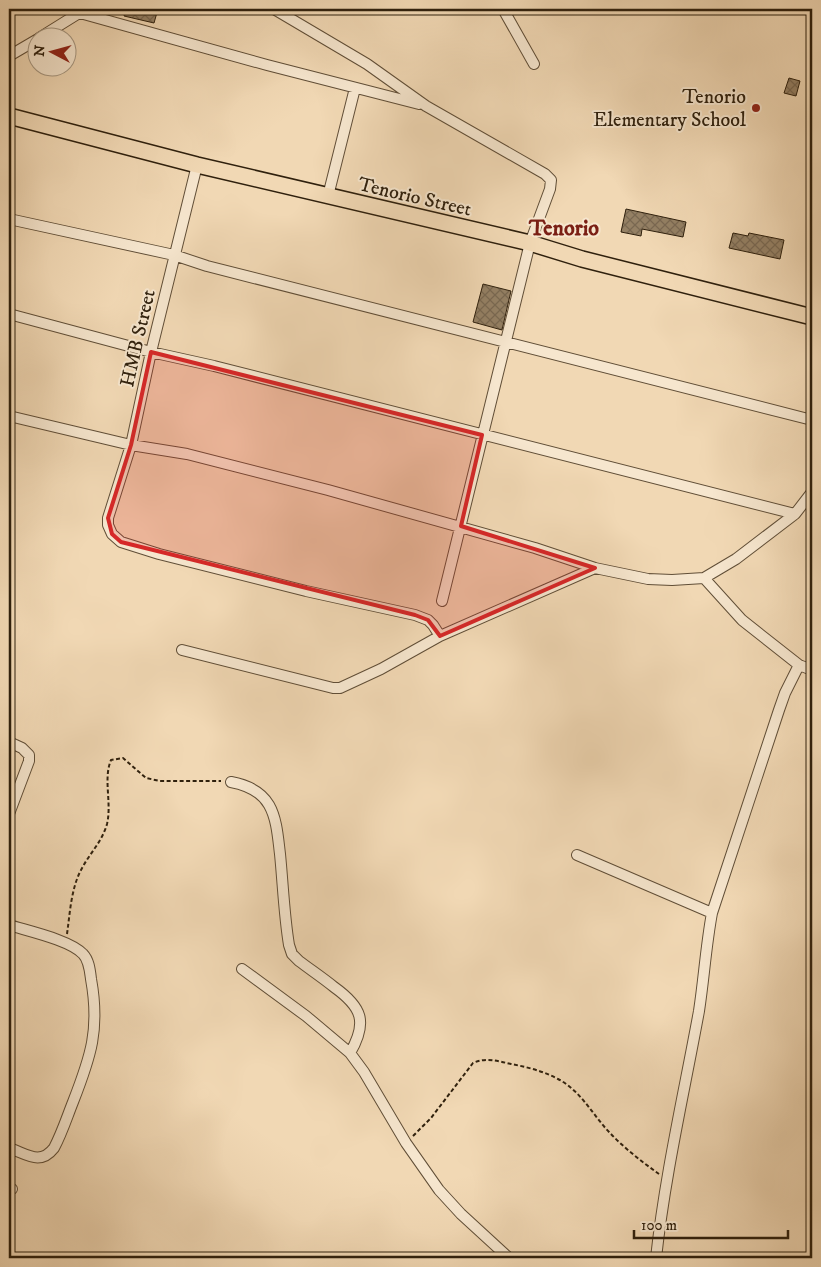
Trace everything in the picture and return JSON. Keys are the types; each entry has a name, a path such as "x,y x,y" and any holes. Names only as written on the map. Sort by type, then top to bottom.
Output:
{"main road":[{"name":"Tenorio Street","path":"9,116 197,165 530,243 592,262 812,317"}],"street":[{"path":"274,9 367,64 426,106 549,177 551,180 550,189 530,243 442,601"},
{"path":"504,9 534,64"},
{"path":"55,28 83,11 354,88 426,106"},
{"path":"9,56 28,44"},
{"path":"328,196 354,88"},
{"name":"HMB Street","path":"197,165 151,352 131,445 108,518 108,525 112,534 121,542 159,554 414,615 428,620 440,636"},
{"path":"9,219 174,255 207,266 812,420"},
{"path":"9,314 151,352 214,366 795,514"},
{"path":"9,416 131,445 187,454 461,526 595,568 648,579 704,578 736,559 795,514 812,492"},
{"path":"182,650 333,688 340,688 381,669 440,636 595,568"},
{"path":"704,578 742,620 799,665 812,670"},
{"path":"656,1258 699,1009 706,945 712,912 779,710 799,665"},
{"path":"9,742 22,748 29,755 9,814"},
{"path":"231,782 246,785 259,793 269,804 278,837 289,945 292,954 299,961 349,998 356,1007 361,1018 360,1031 350,1053"},
{"path":"577,855 712,912"},
{"path":"9,926 66,944 83,953 90,971 95,1009 95,1025 88,1062 58,1141 50,1153 43,1158 9,1148"},
{"path":"242,969 306,1016 350,1053 364,1072 406,1143 439,1190 461,1214 509,1258"}],"path":[{"path":"66,944 74,890 80,872 101,839 108,821 108,768 111,760 123,758 146,778 160,781 207,780 231,782"},
{"path":"406,1143 431,1118 473,1063 487,1059 537,1070 560,1080 578,1094 609,1132 654,1171 668,1180"},
{"path":"805,1258 812,1257"}],"highlighted area":[{"path":"151,352 482,435 461,526 595,568 440,636 428,620 415,615 121,542 112,534 108,518 131,445"}],"building":[{"path":"126,9 158,9 154,23 124,16"},
{"path":"789,78 800,81 796,96 784,93"},
{"path":"626,209 686,222 683,237 642,229 641,236 621,232"},
{"path":"733,233 748,236 749,233 784,240 780,259 729,248"},
{"path":"483,284 511,291 502,330 473,322"}],"place":[{"name":"Tenorio Elementary School","path":"756,108"}],"district":[{"name":"Tenorio","path":"564,227"}]}
